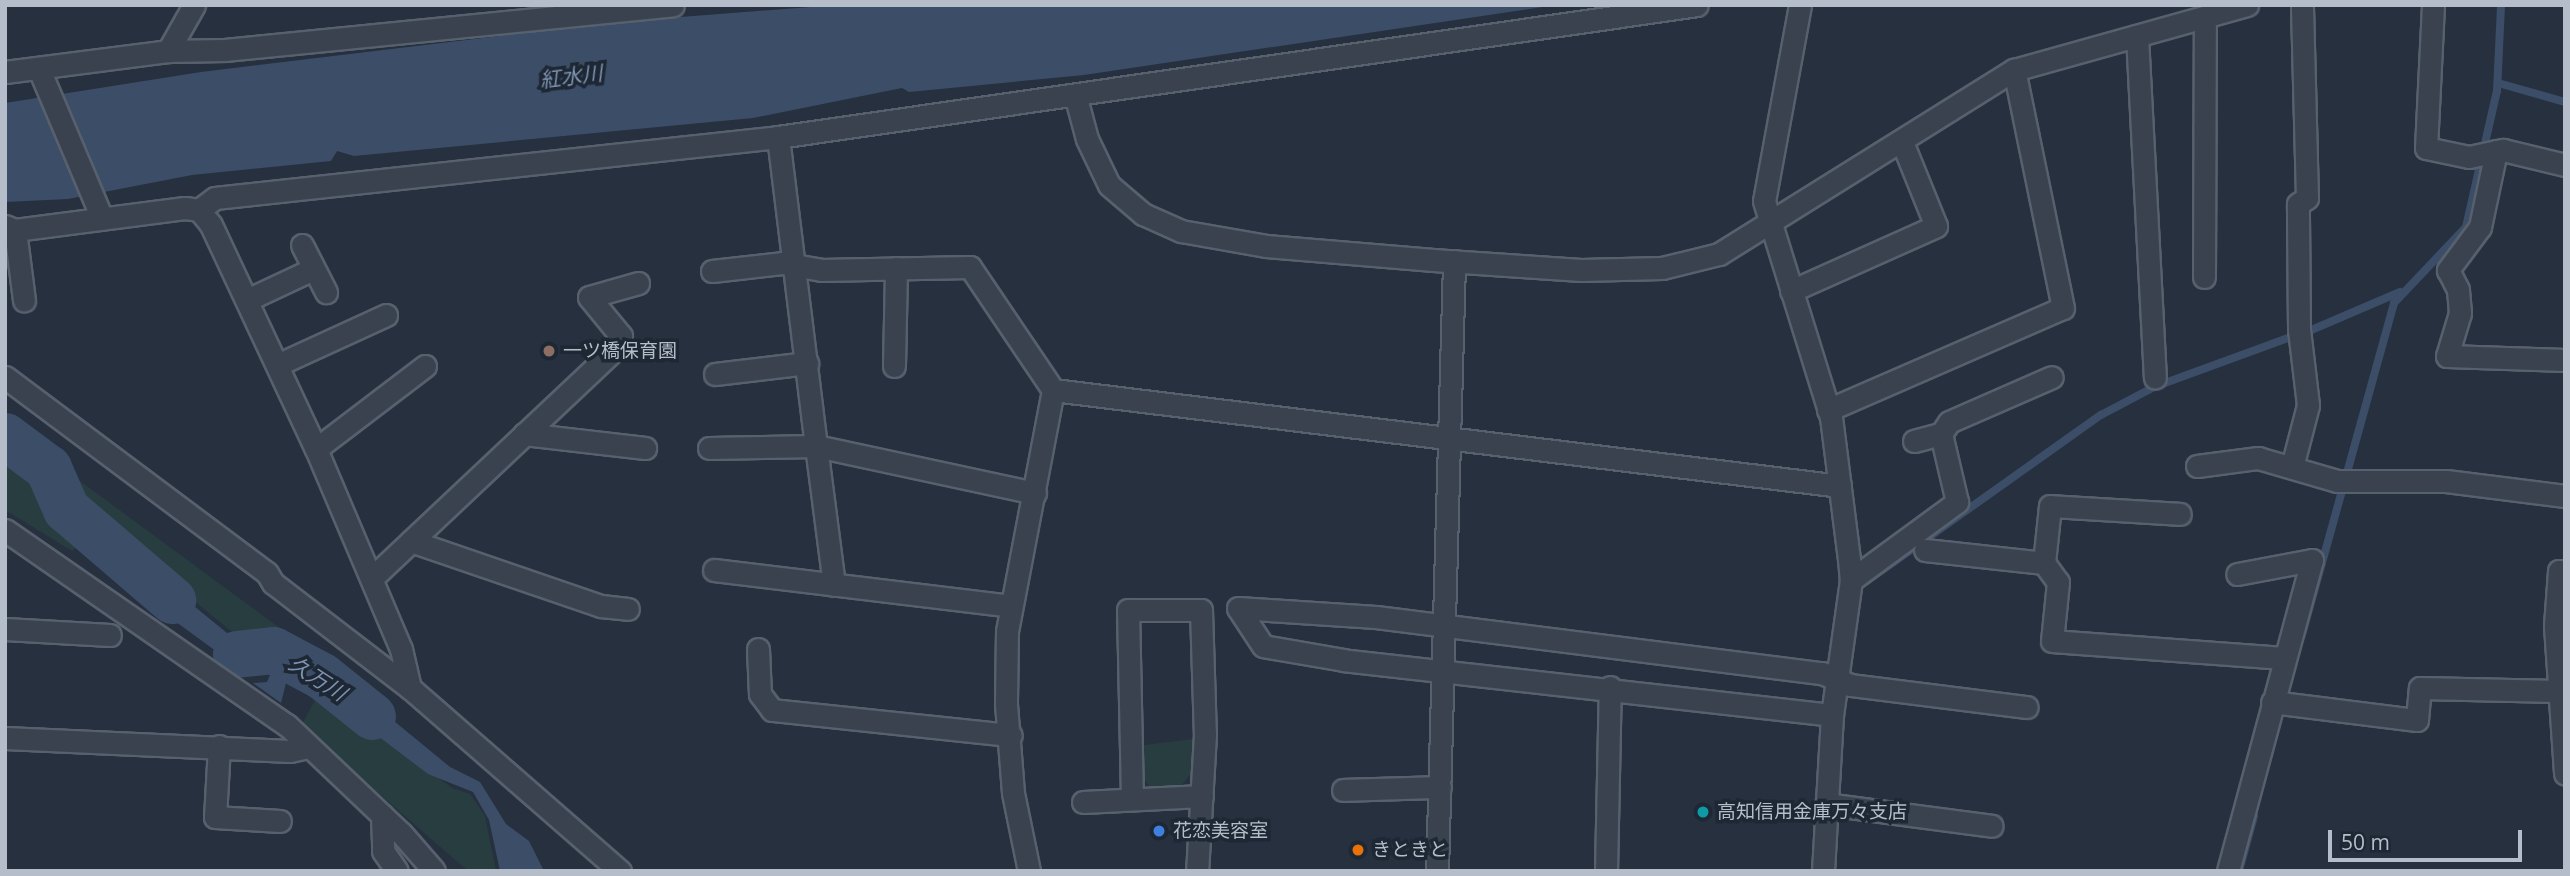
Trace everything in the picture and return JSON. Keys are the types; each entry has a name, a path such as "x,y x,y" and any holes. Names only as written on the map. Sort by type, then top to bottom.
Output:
{"street":[{"path":"168,51 194,5"},
{"path":"5,72 168,51 225,50 586,8 673,5"},
{"path":"24,300 10,228 100,211 200,210 215,198 242,194 778,137 1076,98 1697,5"},
{"path":"1800,5 1764,201 1828,410 1851,580 1832,715 1823,871"},
{"path":"1076,98 1087,139 1110,185 1143,214 1181,231 1266,246 1454,261 1581,270 1662,268 1719,254 2014,70 2246,5"},
{"path":"2292,467 2308,405 2299,329 2298,204 2306,198 2302,5"},
{"path":"2434,5 2427,148 2487,153 2565,165"},
{"path":"2204,277 2205,17"},
{"path":"2137,36 2155,378"},
{"path":"40,69 100,211"},
{"path":"1828,410 2063,308 2014,70"},
{"path":"778,137 834,584"},
{"path":"1791,291 1936,226 1902,142"},
{"path":"2487,153 2480,227 2448,270 2458,290 2460,313 2447,356 2565,360"},
{"path":"200,210 247,300 316,449 401,649 410,688"},
{"path":"302,245 326,292"},
{"path":"1437,871 1454,261"},
{"path":"712,271 796,265 821,270 970,267 1053,390 1011,606 1006,704 1011,735 1013,793 1029,871"},
{"path":"247,300 313,268"},
{"path":"894,366 896,268"},
{"path":"372,578 617,346 621,336 589,297 638,283"},
{"path":"276,365 386,315"},
{"path":"715,374 807,363"},
{"path":"316,449 425,366"},
{"path":"5,377 267,573 273,583 410,688 620,871"},
{"path":"1914,441 1941,434 1949,422 2052,377"},
{"path":"1053,390 1840,486"},
{"path":"524,434 645,448"},
{"path":"1851,580 1957,502 1941,434"},
{"path":"709,447 816,446 1035,493"},
{"path":"2197,466 2258,458 2347,481 2445,481 2565,496"},
{"path":"2180,514 2050,506 2044,563 2058,582 2052,641 2283,658"},
{"path":"5,530 150,626 287,725 307,747 382,815 434,871"},
{"path":"411,541 601,606 628,609"},
{"path":"1926,550 2044,563"},
{"path":"2228,871 2283,658 2312,560 2237,575"},
{"path":"714,570 1011,606"},
{"path":"2565,571 2559,571 2555,626 2565,774"},
{"path":"1832,715 1610,687 1344,660 1263,646 1238,608 1337,618 1352,615 1822,673 1837,681 2027,707"},
{"path":"1132,799 1128,610 1201,610 1205,733 1196,871"},
{"path":"5,629 110,635"},
{"path":"758,649 760,694 772,710 1011,735"},
{"path":"1606,871 1610,687"},
{"path":"2272,702 2417,720 2420,688 2558,691"},
{"path":"5,738 290,751 307,747"},
{"path":"219,746 215,817 280,821"},
{"path":"1343,790 1440,787"},
{"path":"1083,802 1202,796"},
{"path":"1826,804 1992,826"},
{"path":"382,815 383,851 397,871"}],"green space":[{"path":"5,448 29,465 52,499 114,555 104,559 76,547 72,551 5,510"},
{"path":"46,456 299,642 298,648 275,631 248,645 139,556 125,554 72,504"},
{"path":"318,695 329,696 452,788 470,794 485,816 496,871 468,871 324,746 303,722"},
{"path":"1193,739 1191,774 1180,787 1152,788 1144,780 1144,745"}],"water":[{"name":"紅水川","path":"836,5 1556,5 1084,75 909,92 902,88 753,118 354,156 337,151 331,161 192,175 68,199 5,202 5,103 201,72 616,22"},
{"path":"84,555 103,561 135,558 243,646 260,643 268,630 304,649 288,675 281,703 253,683 267,682 272,670 250,663 242,670"},
{"path":"327,666 450,767 480,782 506,824 529,841 544,871 500,871 489,820 473,792 428,774 316,689"}],"waterway":[{"path":"2302,635 2394,303 2466,227 2497,91 2501,5"},
{"path":"2498,83 2565,102"},
{"path":"2309,331 2400,292"},
{"path":"1860,586 2101,415 2154,387 2291,337"},
{"name":"久万川","path":"5,436 48,468 66,509 172,600"},
{"name":"久万川","path":"236,654 273,650 322,676 372,716"},
{"path":"2239,871 2254,816"}],"place":[{"name":"一ツ橋保育園","path":"549,351"},
{"name":"高知信用金庫万々支店","path":"1703,812"},
{"name":"花恋美容室","path":"1159,831"},
{"name":"きときと","path":"1358,850"}]}
